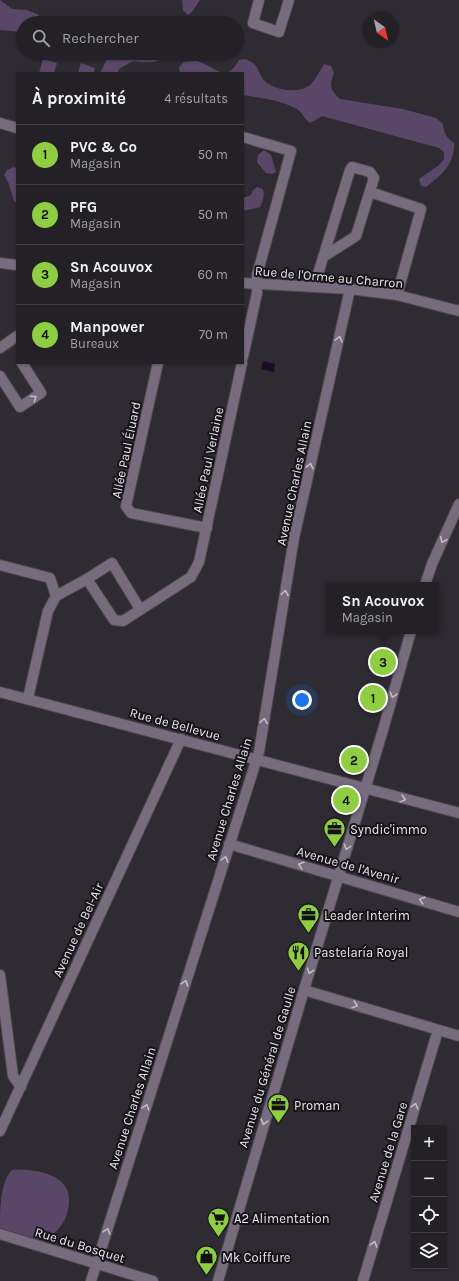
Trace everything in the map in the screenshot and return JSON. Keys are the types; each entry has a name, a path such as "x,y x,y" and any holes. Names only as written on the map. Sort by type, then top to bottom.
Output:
{"street":[{"path":"259,0 253,23 279,32 289,0"},
{"path":"0,123 16,128"},
{"path":"244,137 255,140"},
{"path":"244,146 255,140"},
{"name":"Allée Paul Verlaine","path":"244,352 257,293 257,275 291,150 255,140"},
{"path":"314,287 323,257 350,170 352,167 370,172 374,178 356,236 323,257"},
{"path":"370,192 421,209 398,295"},
{"path":"0,263 16,265"},
{"name":"Rue de l'Orme au Charron","path":"244,283 350,289 398,295 459,311"},
{"name":"Avenue Charles Allain","path":"91,1281 259,752 294,538 350,289"},
{"path":"0,348 16,337"},
{"path":"0,376 20,407 41,393 23,364"},
{"name":"Allée Paul Éluard","path":"158,364 126,506 131,513 207,528"},
{"name":"Allée Paul Verlaine","path":"87,579 114,620 123,621 191,577 199,562 242,364"},
{"path":"426,582 432,564 459,504"},
{"path":"28,698 48,611 56,596 112,563 140,609"},
{"path":"0,565 50,578 56,596"},
{"name":"Avenue du Général de Gaulle","path":"218,1281 411,634"},
{"name":"Rue de Bellevue","path":"0,692 28,698 459,813"},
{"name":"Avenue de Bel-Air","path":"0,1131 181,739"},
{"name":"Avenue de l'Avenir","path":"230,844 459,912"},
{"path":"0,975 14,1076 21,1087"},
{"path":"304,990 459,1036"},
{"name":"Avenue de la Gare","path":"363,1281 438,1030"},
{"name":"Rue du Bosquet","path":"0,1234 153,1281"}],"shaded area":[{"path":"0,0 12,9 27,10 39,16 16,16 16,31 0,30"},
{"path":"182,0 200,0 192,12 188,15 183,10"},
{"path":"245,59 255,65 267,83 280,89 294,90 307,87 313,82 324,64 331,66 334,73 331,81 331,87 340,99 403,109 436,118 443,124 446,135 454,143 454,150 450,163 442,174 432,183 426,187 421,186 419,179 439,165 444,159 444,152 439,148 322,116 310,123 299,111 289,105 244,95 244,72 228,72 239,60"},
{"path":"43,60 57,63 54,72 39,72"},
{"path":"161,60 152,62 133,61 119,69 118,72 100,72 106,61"},
{"path":"198,61 221,72 180,72 179,67 184,62"},
{"path":"81,63 95,68 94,72 78,72"},
{"path":"264,150 271,155 276,172 272,174 266,173 257,162 258,155"},
{"path":"13,167 16,168 16,202 14,201 9,184 4,175 7,170"},
{"path":"257,187 263,189 263,198 260,207 244,211 244,198 251,195 253,190"},
{"path":"263,361 275,364 274,372 261,369"},
{"path":"12,1170 41,1172 58,1179 65,1185 69,1204 65,1220 54,1233 44,1241 0,1228 3,1189 8,1175"}],"place":[{"name":"Sn Acouvox","path":"383,662"},
{"name":"PVC & Co","path":"373,698"},
{"name":"PFG","path":"354,760"},
{"name":"Manpower","path":"346,800"},
{"name":"Syndic'immo","path":"334,848"},
{"name":"Leader Interim","path":"309,934"},
{"name":"Pastelaría Royal","path":"298,972"},
{"name":"Proman","path":"279,1124"},
{"name":"A2 Alimentation","path":"218,1238"},
{"name":"Mk Coiffure","path":"207,1276"}]}
